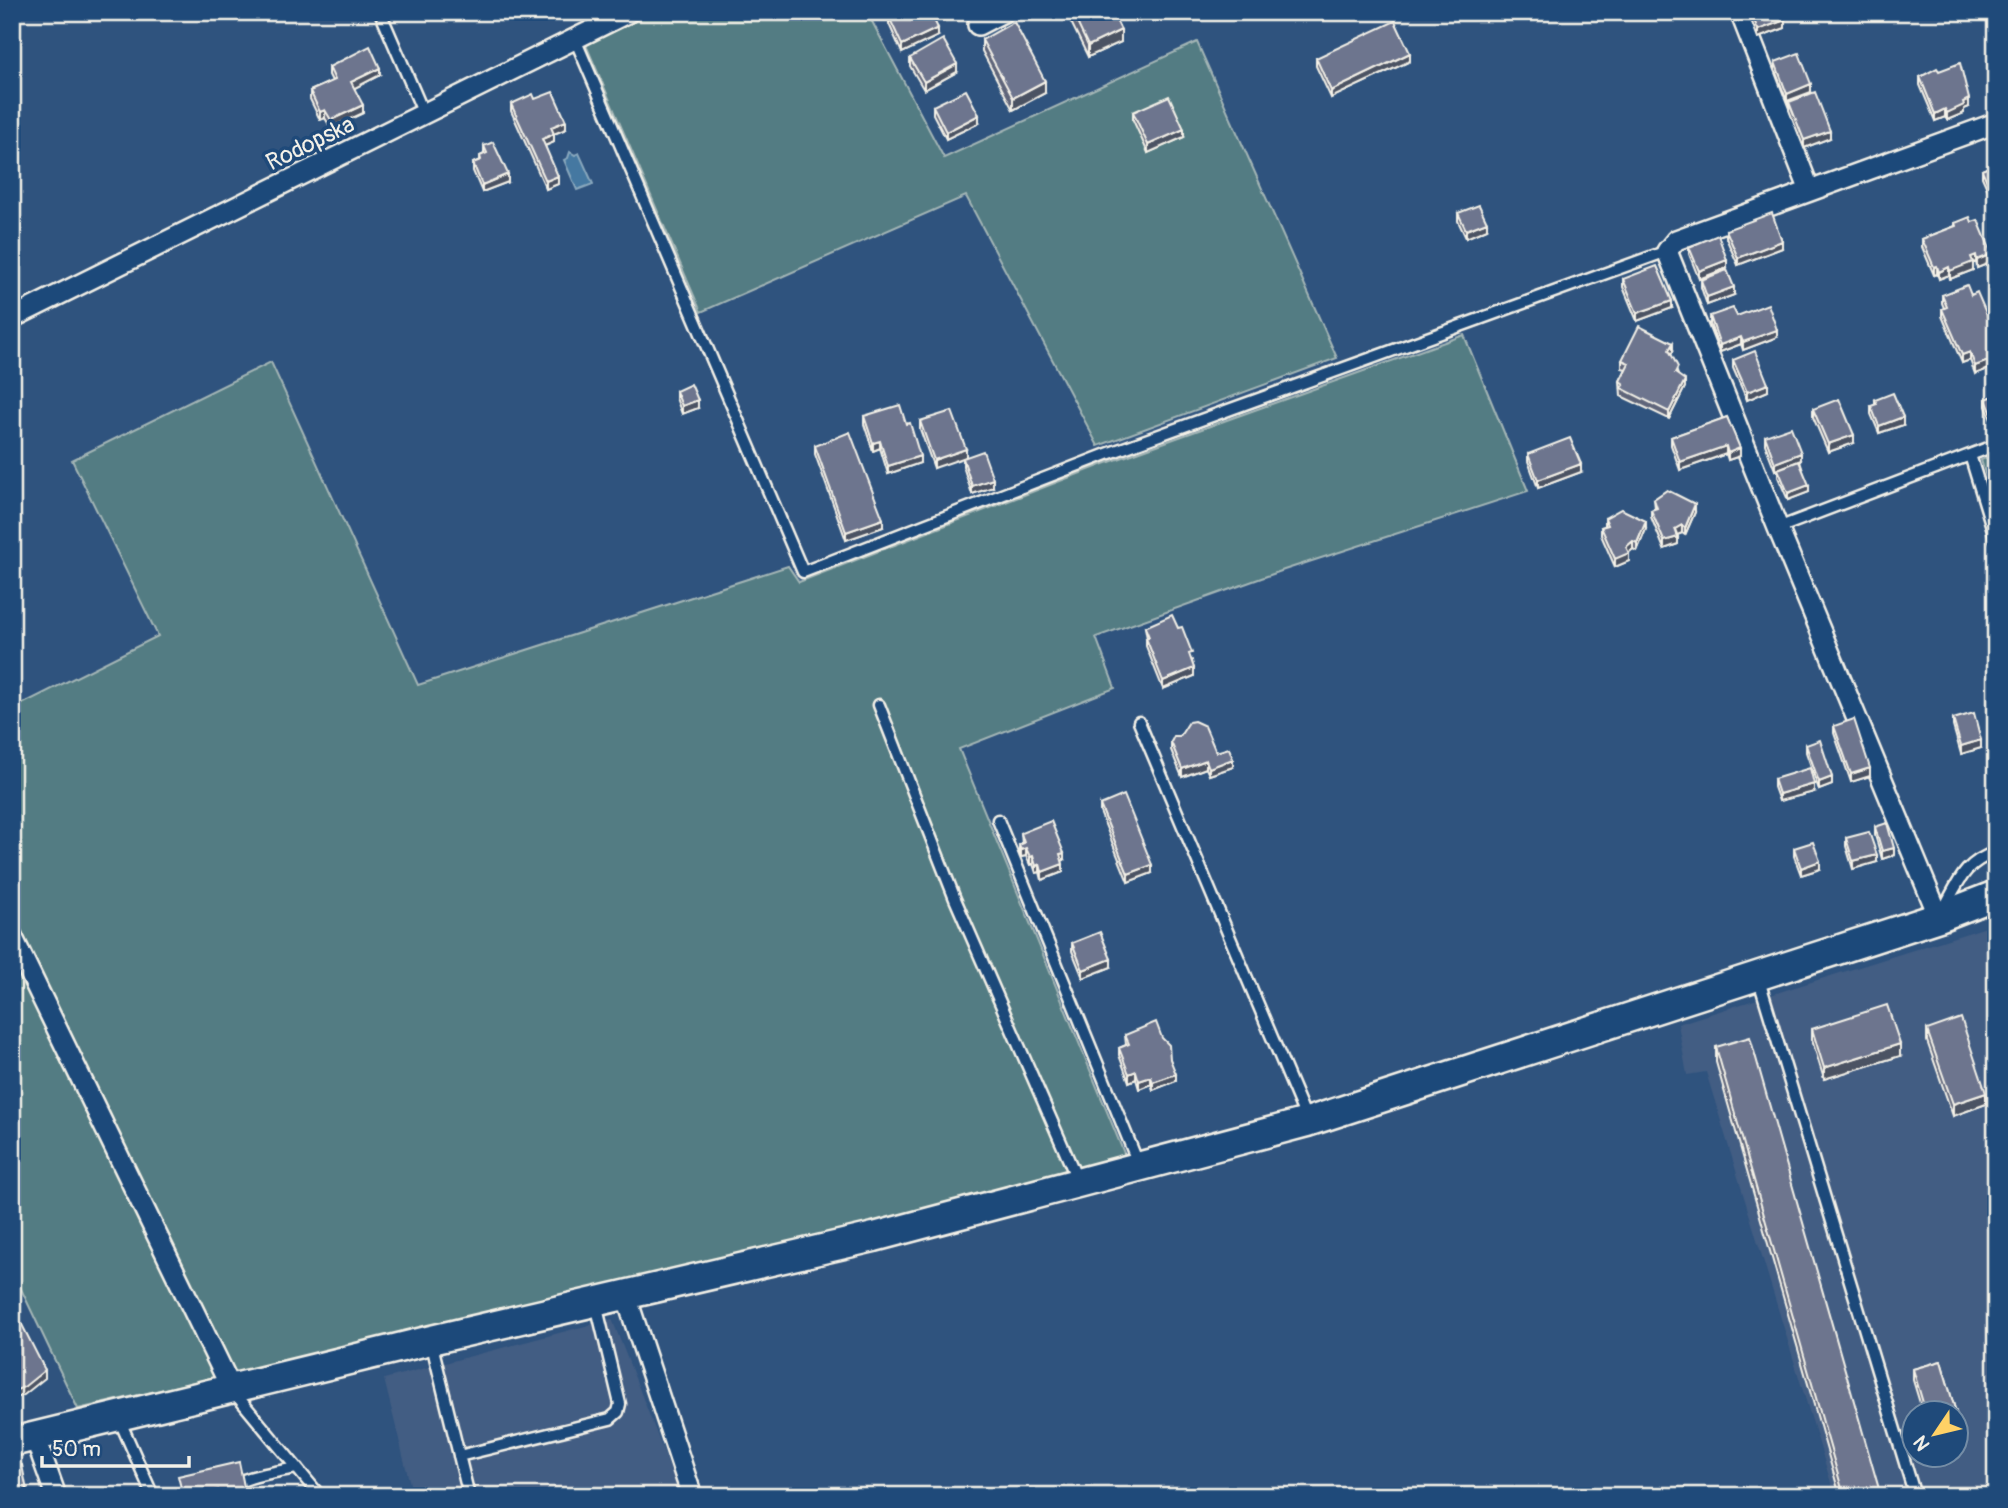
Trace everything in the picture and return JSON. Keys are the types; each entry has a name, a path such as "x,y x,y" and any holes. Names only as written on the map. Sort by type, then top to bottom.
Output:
{"street":[{"name":"Rodopska","path":"12,318 629,12"},
{"path":"978,25 1003,12"},
{"path":"1740,12 1810,191"},
{"path":"1939,917 1777,528 1667,251 1676,240 1996,123"},
{"path":"56,1496 23,1439 874,1237 1307,1122 1993,899"},
{"path":"12,936 232,1390"},
{"path":"625,1296 692,1496"}],"lane":[{"path":"380,12 424,114"},
{"path":"575,39 803,572 1107,454 1667,251"},
{"path":"1777,528 1996,445"},
{"path":"1970,455 1996,540"},
{"path":"879,705 955,899 1078,1183"},
{"path":"1139,722 1307,1122"},
{"path":"998,820 1139,1167"},
{"path":"1939,917 1965,871 1979,858 1996,852"},
{"path":"1758,976 1915,1496"},
{"path":"459,1456 610,1419 618,1412 620,1404 596,1303"},
{"path":"431,1340 469,1496"},
{"path":"232,1390 320,1496"},
{"path":"118,1417 153,1496"},
{"path":"215,1496 226,1486 297,1468"}],"shaded area":[{"path":"570,152 575,155 579,153 593,184 577,190 564,160"},
{"path":"1996,924 1996,1496 1835,1496 1706,1072 1687,1075 1678,1024"},
{"path":"612,1319 681,1496 413,1496 384,1379"}],"green space":[{"path":"653,12 867,12 944,158 1197,42 1337,358 1098,446 966,196 701,312 586,45"},
{"path":"1464,335 1528,491 1284,570 1096,637 1115,688 959,749 1126,1158 856,1229 78,1409 12,1270 12,709 158,636 72,460 271,362 418,685 788,566 799,582 1104,464"},
{"path":"1996,454 1996,509 1981,460"}],"building":[{"path":"898,12 930,12 938,28 902,45 889,17"},
{"path":"1072,12 1112,12 1121,30 1088,46"},
{"path":"1751,12 1782,12 1785,20 1758,30"},
{"path":"1395,21 1410,53 1331,91 1316,58"},
{"path":"1014,22 1045,81 1013,98 982,40"},
{"path":"943,39 957,64 924,82 910,58"},
{"path":"370,46 380,68 351,82 363,105 331,120 325,110 320,112 310,91 335,80 329,67"},
{"path":"1799,53 1811,84 1787,94 1775,62"},
{"path":"1960,63 1969,99 1963,102 1964,105 1947,113 1945,109 1935,114 1920,77 1937,68 1939,71"},
{"path":"966,90 979,115 946,132 933,106"},
{"path":"553,92 566,121 551,127 554,134 542,139 558,176 546,181 511,104 533,94 535,99"},
{"path":"1815,92 1830,131 1804,140 1789,102"},
{"path":"1169,96 1184,129 1148,145 1133,112"},
{"path":"493,142 508,174 482,185 473,163 481,160 480,156 487,153 484,146"},
{"path":"1996,164 1996,187 1991,190 1982,170"},
{"path":"1479,205 1487,222 1466,230 1458,213"},
{"path":"1772,213 1782,241 1738,258 1726,230"},
{"path":"1970,217 1972,222 1978,220 1992,254 1977,260 1976,255 1971,257 1973,262 1950,271 1949,267 1939,272 1937,266 1934,267 1922,239 1956,226 1955,223"},
{"path":"1718,235 1727,260 1699,271 1689,247"},
{"path":"1657,266 1672,301 1637,313 1623,279"},
{"path":"1727,270 1734,287 1707,297 1701,280"},
{"path":"1967,285 1971,295 1977,292 1996,336 1993,340 1996,358 1975,366 1970,352 1962,355 1942,309 1947,307 1942,295"},
{"path":"1768,304 1777,330 1743,342 1741,337 1720,345 1710,316 1733,308 1737,316"},
{"path":"1639,326 1673,343 1669,350 1678,367 1675,373 1685,380 1669,412 1621,388 1624,384 1620,381 1629,363 1622,360"},
{"path":"1755,351 1768,384 1747,392 1733,360"},
{"path":"691,384 698,400 682,406 676,391"},
{"path":"1893,393 1903,417 1879,426 1871,406 1877,404 1875,400"},
{"path":"1996,395 1996,416 1993,417 1986,399"},
{"path":"1839,399 1854,435 1828,444 1813,409"},
{"path":"900,405 906,424 910,423 920,456 888,466 880,441 873,443 864,416"},
{"path":"952,411 966,449 934,460 920,421"},
{"path":"1727,417 1740,448 1728,453 1726,446 1680,462 1671,437"},
{"path":"1791,427 1801,453 1775,463 1765,436"},
{"path":"850,432 883,519 846,532 815,446"},
{"path":"1570,438 1581,464 1538,480 1528,454"},
{"path":"983,451 993,479 972,486 963,458"},
{"path":"1799,461 1809,485 1788,493 1778,469"},
{"path":"1667,490 1695,504 1685,528 1682,525 1675,529 1678,537 1664,541 1651,510 1657,508 1654,499"},
{"path":"1621,509 1646,521 1637,543 1633,541 1626,547 1629,553 1615,559 1601,527 1608,525 1605,518"},
{"path":"1172,615 1178,628 1182,627 1192,653 1189,654 1194,668 1163,681 1146,638 1149,637 1145,627"},
{"path":"1974,713 1981,740 1961,746 1953,719"},
{"path":"1854,719 1870,768 1851,774 1834,726"},
{"path":"1194,721 1205,726 1216,752 1229,748 1233,759 1209,768 1206,760 1182,769 1171,742 1174,736 1180,736 1189,722"},
{"path":"1820,740 1832,777 1819,782 1806,745"},
{"path":"1810,768 1814,784 1779,794 1774,779"},
{"path":"1124,795 1152,865 1128,874 1100,805"},
{"path":"1051,821 1064,853 1060,854 1063,864 1042,872 1040,864 1036,866 1033,856 1030,857 1026,848 1021,850 1019,845 1024,843 1021,833"},
{"path":"1887,823 1894,848 1882,851 1875,827"},
{"path":"1869,832 1877,855 1853,861 1846,838"},
{"path":"1813,842 1820,861 1801,868 1794,848"},
{"path":"1100,932 1111,959 1083,970 1072,943"},
{"path":"1887,1005 1900,1044 1824,1068 1812,1029"},
{"path":"1961,1018 1986,1093 1953,1104 1927,1030"},
{"path":"1156,1022 1162,1038 1169,1045 1170,1059 1176,1074 1153,1082 1151,1077 1139,1081 1136,1071 1129,1074 1119,1048 1129,1044 1125,1035"},
{"path":"1750,1037 1881,1496 1844,1496 1716,1047"},
{"path":"14,1309 45,1370 24,1387 12,1392 12,1310"},
{"path":"1941,1361 1952,1400 1922,1400 1913,1369"},
{"path":"239,1462 246,1496 219,1496 218,1490 183,1496 178,1476"},
{"path":"22,1465 28,1496 12,1496 12,1467"}]}
